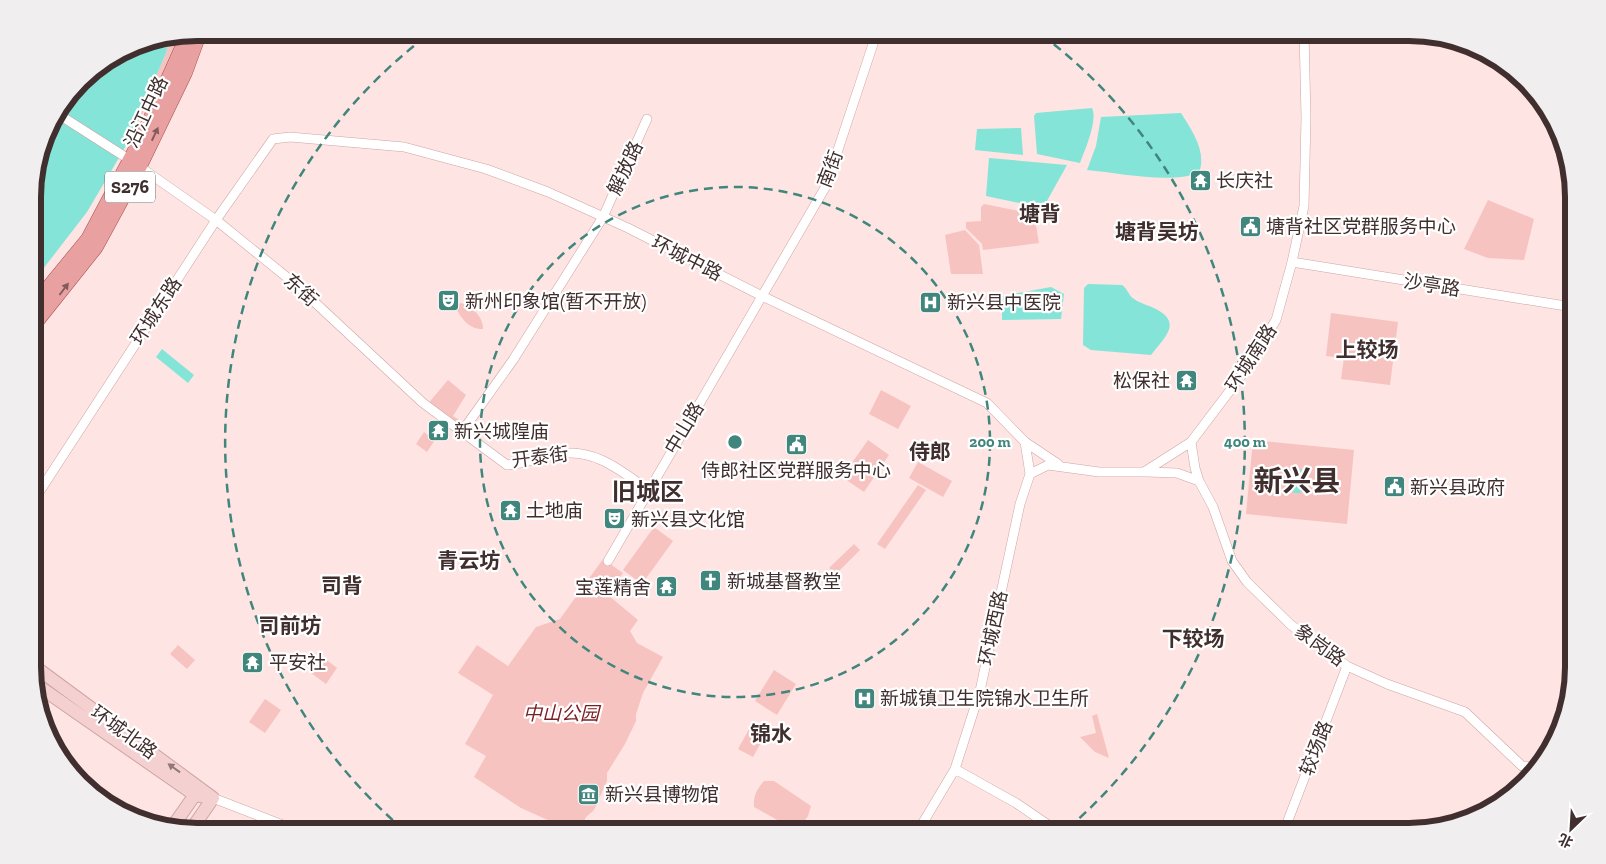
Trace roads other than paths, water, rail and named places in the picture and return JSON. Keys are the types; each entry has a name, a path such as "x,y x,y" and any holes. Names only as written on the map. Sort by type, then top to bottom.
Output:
{"main road":[{"name":"沿江中路","path":"42,295 88,239 135,163 184,73 196,41"},
{"name":"沿江中路","path":"42,315 96,247 135,163 185,42"}],"street":[{"name":"南街","path":"762,296 826,186 874,41"},
{"name":"环城南路","path":"1144,472 1191,442 1241,376 1276,320 1292,262 1304,206 1306,166 1304,41"},
{"name":"东街","path":"63,117 135,163 216,220 294,283 423,403 461,433"},
{"name":"解放路","path":"461,433 513,360 603,217 647,119"},
{"name":"环城中路","path":"290,137 404,147 477,165 548,192 987,403 1026,442 1060,465"},
{"name":"环城东路","path":"41,489 216,220 273,138 290,137"},
{"name":"沙亭路","path":"1292,262 1565,306"},
{"name":"中山路","path":"608,561 647,489 762,296"},
{"name":"开泰街","path":"461,433 507,465 562,453 583,452 610,464 647,489"},
{"path":"1026,442 1030,474 1048,465 1060,465 1099,472 1177,473 1200,481"},
{"name":"象岗路","path":"1191,442 1195,468 1213,507 1232,561 1247,582 1291,625 1347,666 1387,684 1465,712 1522,766 1528,767"},
{"name":"环城西路","path":"923,822 955,769 980,691 1020,504 1030,474"},
{"name":"较场路","path":"1287,822 1347,666"},
{"name":"环城北路","path":"42,672 198,791"},
{"name":"环城北路","path":"43,689 198,791 275,823"},
{"path":"955,769 1016,803 1044,822"},
{"path":"177,821 198,791"},
{"path":"196,823 213,798"}],"water":[{"path":"168,44 127,144 87,212 42,271 43,177 50,147 62,119 87,87 102,74 128,57"},
{"path":"1092,108 1092,127 1080,163 1037,154 1034,116 1036,113"},
{"path":"1181,113 1194,134 1200,149 1201,165 1199,173 1173,178 1159,178 1087,170 1096,146 1101,117"},
{"path":"1021,128 1023,155 975,150 977,129"},
{"path":"989,158 1067,165 1043,208 986,196"},
{"path":"1088,284 1122,285 1134,299 1164,314 1170,325 1165,337 1151,355 1091,350 1083,345 1084,288"},
{"path":"1051,287 1064,294 1061,319 1002,320 1002,296"},
{"path":"162,349 194,375 188,383 156,357"},
{"path":"1297,469 1302,470 1308,476 1308,486 1302,492 1297,493 1292,492 1286,486 1285,481 1286,476 1292,470"}],"place":[{"name":"长庆社","path":"1200,180"},
{"name":"塘背社区党群服务中心","path":"1250,226"},
{"name":"新州印象馆(暂不开放)","path":"449,301"},
{"name":"新兴县中医院","path":"931,302"},
{"name":"松保社","path":"1186,380"},
{"name":"新兴城隍庙","path":"438,431"},
{"name":"侍郎社区党群服务中心","path":"796,444"},
{"name":"新兴县政府","path":"1394,487"},
{"name":"土地庙","path":"510,510"},
{"name":"新兴县文化馆","path":"615,519"},
{"name":"新城基督教堂","path":"711,581"},
{"name":"宝莲精舍","path":"667,587"},
{"name":"平安社","path":"253,662"},
{"name":"新城镇卫生院锦水卫生所","path":"864,698"},
{"name":"新兴县博物馆","path":"589,794"}],"district":[{"name":"塘背","path":"1040,213"},
{"name":"塘背吴坊","path":"1157,231"},
{"name":"上较场","path":"1367,349"},
{"name":"侍郎","path":"930,451"},
{"name":"新兴县","path":"1297,481"},
{"name":"旧城区","path":"648,491"},
{"name":"青云坊","path":"469,560"},
{"name":"司背","path":"342,585"},
{"name":"司前坊","path":"290,625"},
{"name":"下较场","path":"1193,638"},
{"name":"锦水","path":"771,733"}],"park label":[{"name":"中山公园","path":"561,713"}]}
